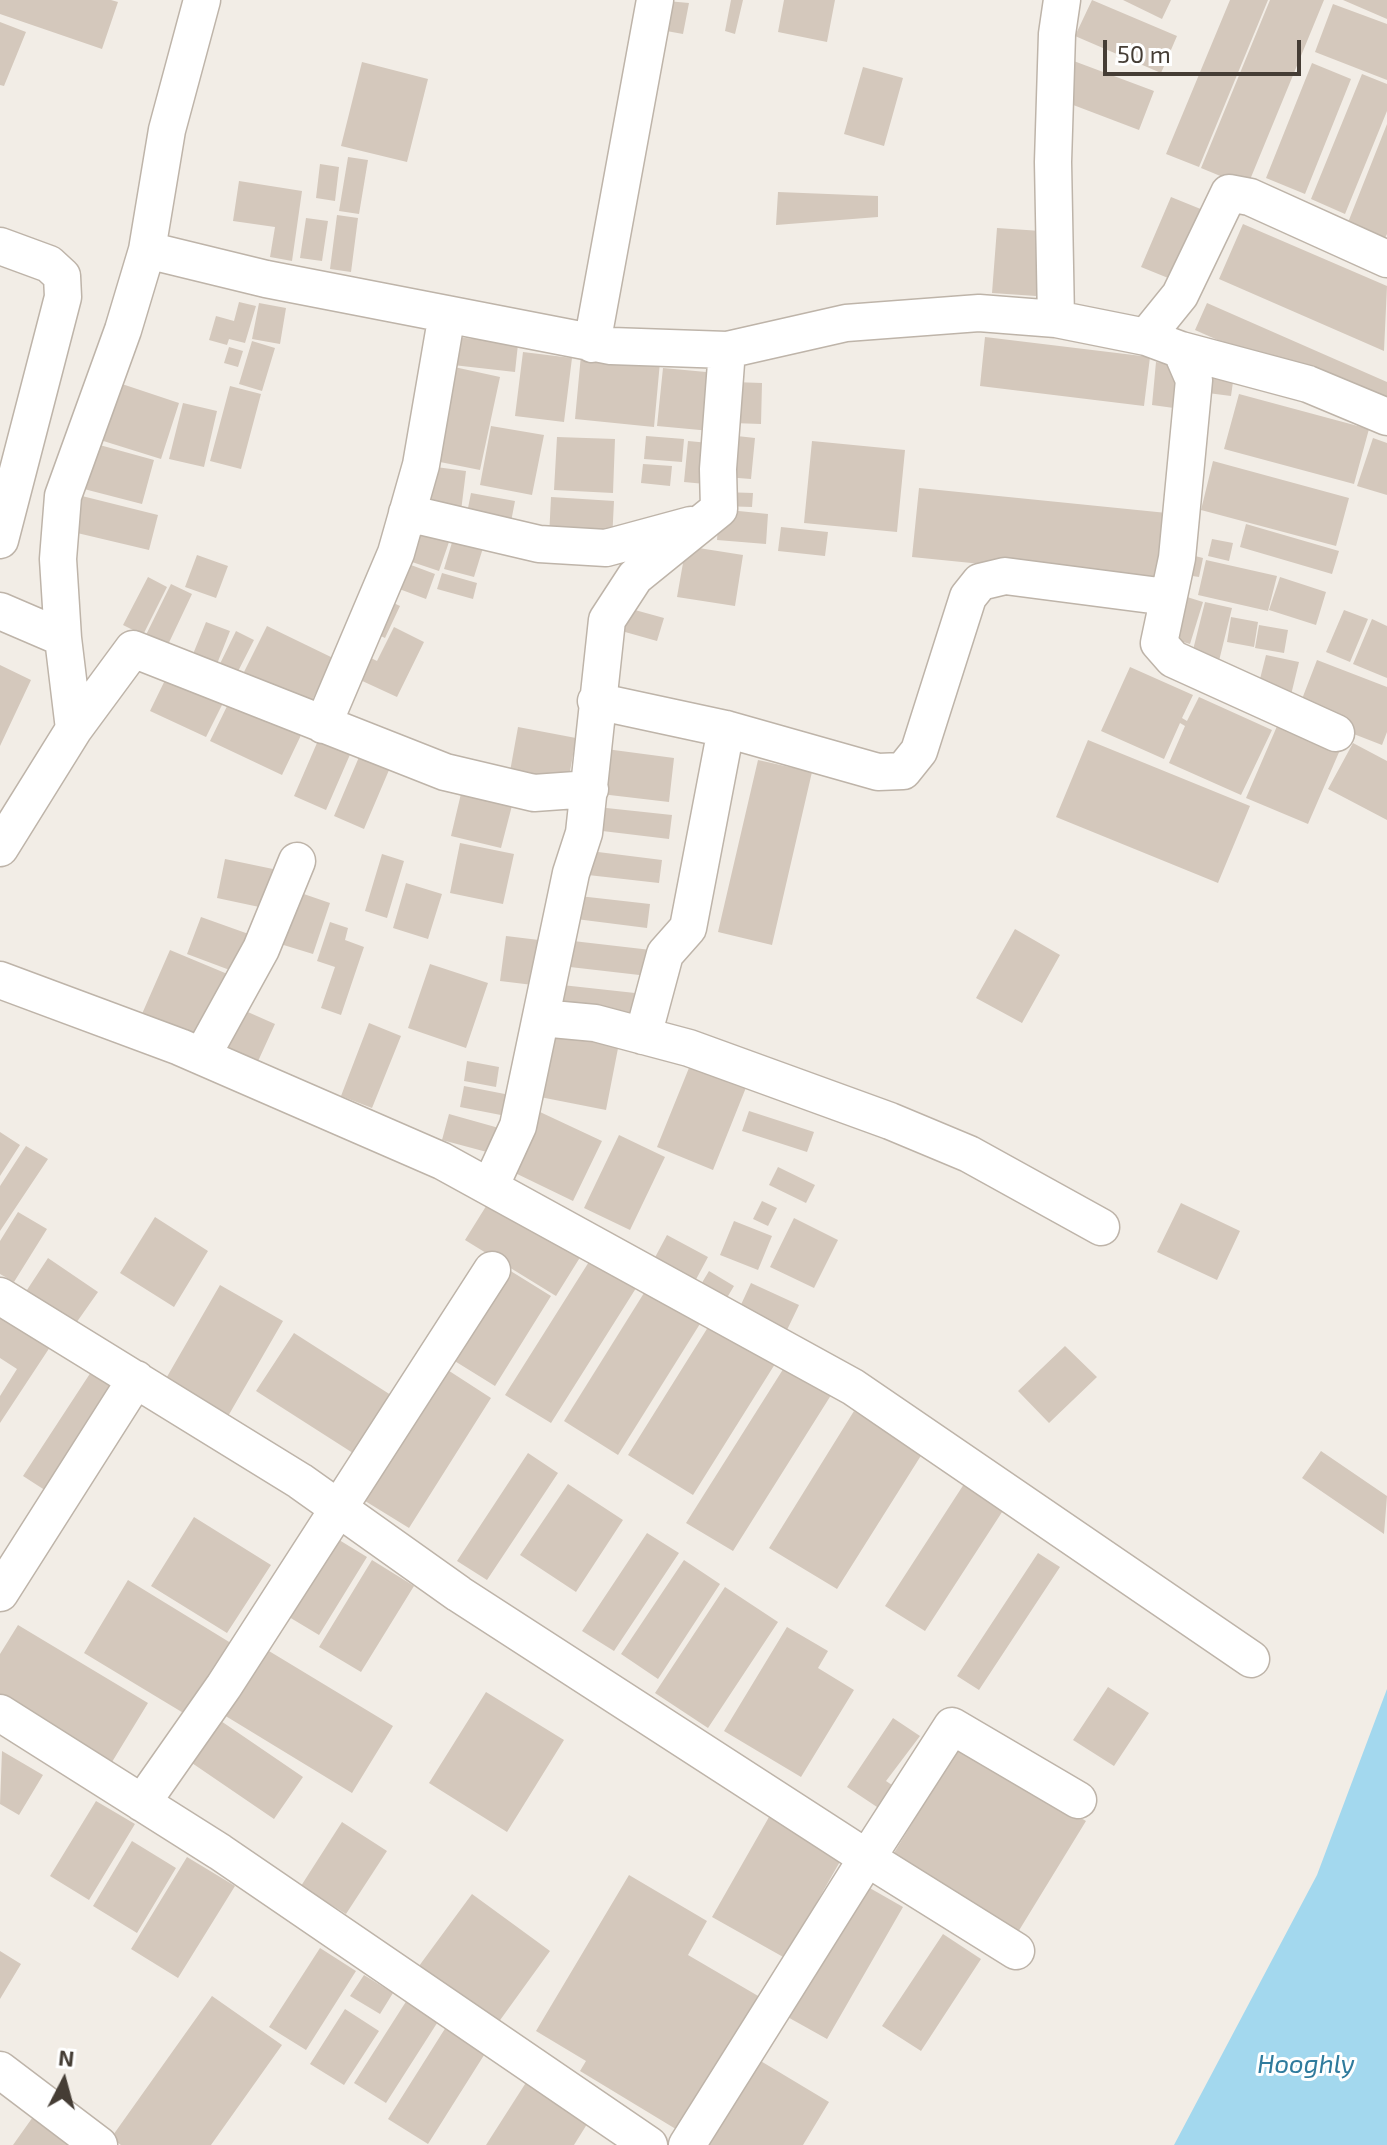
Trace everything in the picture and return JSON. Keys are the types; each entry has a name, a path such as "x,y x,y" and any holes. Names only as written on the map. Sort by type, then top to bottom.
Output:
{"street":[{"path":"74,729 63,638 58,559 63,496 123,330 147,250 167,130 202,0"},
{"path":"592,344 655,0"},
{"path":"1056,319 1053,162 1057,34 1062,0"},
{"path":"1146,337 1180,295 1229,193 1250,197 1387,259"},
{"path":"0,246 49,264 62,276 63,297 0,540"},
{"path":"147,250 266,279 592,344 727,350 846,323 903,317 979,313 1056,319 1146,337 1181,350 1308,384 1387,417"},
{"path":"323,725 396,553 421,465 447,314"},
{"path":"490,1187 518,1126 571,873 584,833 607,620 635,577 719,509 718,469 727,350"},
{"path":"1181,350 1194,380 1177,558 1159,643 1173,659 1336,733"},
{"path":"407,513 539,544 606,548 706,521"},
{"path":"596,701 726,729 878,772 903,771 919,751 968,597 980,582 1005,576 1167,597"},
{"path":"0,611 63,638"},
{"path":"0,848 74,729 133,649 460,776 534,793 590,789"},
{"path":"643,1036 665,954 688,928 726,729"},
{"path":"202,1056 261,949 297,861"},
{"path":"0,980 202,1056 442,1161 490,1187 853,1387 1251,1659"},
{"path":"541,1018 595,1023 689,1048 969,1154 1101,1227"},
{"path":"142,1803 339,1509 492,1270"},
{"path":"0,1296 339,1509 459,1594 1016,1951"},
{"path":"0,1593 136,1379"},
{"path":"0,1713 393,1967 649,2145"},
{"path":"687,2145 952,1726 1078,1800"},
{"path":"0,2070 99,2145"}],"water":[{"name":"Hooghly","path":"1387,1689 1387,2145 1174,2145 1317,1875"}],"building":[{"path":"0,0 118,2 102,49 0,14"},
{"path":"656,0 689,3 683,34 650,28"},
{"path":"731,0 743,0 735,34 725,31"},
{"path":"784,0 835,0 827,42 778,32"},
{"path":"1092,0 1177,36 1161,73 1075,36"},
{"path":"1123,0 1171,0 1162,19"},
{"path":"1230,0 1268,0 1199,167 1166,154"},
{"path":"1270,0 1324,0 1247,187 1201,168"},
{"path":"1343,0 1387,0 1387,19"},
{"path":"1333,4 1387,24 1387,80 1315,52"},
{"path":"0,22 26,32 4,86 0,85"},
{"path":"1071,60 1154,91 1139,130 1068,103"},
{"path":"362,62 428,79 407,162 341,146"},
{"path":"1312,63 1351,79 1305,194 1266,178"},
{"path":"863,67 903,78 884,146 844,134"},
{"path":"1362,74 1387,84 1387,111 1345,214 1311,199"},
{"path":"1387,124 1387,234 1384,240 1347,225"},
{"path":"348,157 368,160 359,214 339,211"},
{"path":"320,164 339,167 335,201 316,198"},
{"path":"239,181 302,191 292,261 270,257 275,227 233,221"},
{"path":"778,192 878,196 878,217 776,225"},
{"path":"1171,197 1208,212 1178,282 1141,267"},
{"path":"337,215 358,218 351,272 330,269"},
{"path":"306,218 328,221 322,261 300,258"},
{"path":"1243,224 1387,286 1384,351 1219,279"},
{"path":"997,228 1041,231 1036,296 992,293"},
{"path":"239,302 256,306 245,343 229,339 227,345 209,340 216,316 234,321"},
{"path":"259,303 286,308 280,344 252,339"},
{"path":"1207,303 1387,382 1387,415 1195,330"},
{"path":"457,337 518,344 515,372 453,365"},
{"path":"985,337 1150,357 1144,406 980,386"},
{"path":"252,341 275,348 262,391 239,384"},
{"path":"229,347 243,351 238,367 224,363"},
{"path":"523,352 572,358 564,422 515,416"},
{"path":"581,355 660,362 654,427 575,419"},
{"path":"1156,362 1179,365 1174,408 1152,405"},
{"path":"445,365 500,377 480,470 425,459"},
{"path":"663,368 717,373 711,431 657,426"},
{"path":"1202,371 1234,375 1231,396 1200,392"},
{"path":"116,382 179,403 161,459 97,439"},
{"path":"733,382 762,383 761,424 732,423"},
{"path":"230,386 261,394 241,469 210,461"},
{"path":"1239,394 1369,429 1354,484 1224,449"},
{"path":"183,403 217,411 204,467 169,459"},
{"path":"491,426 544,435 532,495 480,485"},
{"path":"728,435 755,438 751,479 725,477"},
{"path":"646,436 684,439 682,462 644,459"},
{"path":"557,437 615,439 613,493 554,490"},
{"path":"1373,438 1387,443 1387,495 1357,486"},
{"path":"688,441 709,443 705,484 684,482"},
{"path":"812,441 905,450 897,532 804,523"},
{"path":"96,444 154,460 142,504 84,489"},
{"path":"1213,461 1349,498 1336,546 1201,510"},
{"path":"643,464 672,466 670,486 641,483"},
{"path":"421,465 466,471 460,519 415,513"},
{"path":"919,488 1167,513 1160,582 912,557"},
{"path":"722,492 753,493 752,507 721,506"},
{"path":"471,493 515,501 509,532 465,523"},
{"path":"82,496 158,515 149,550 73,532"},
{"path":"551,497 614,501 612,541 549,537"},
{"path":"719,509 768,514 766,544 717,540"},
{"path":"1246,524 1339,551 1332,574 1240,547"},
{"path":"781,527 828,532 825,556 778,551"},
{"path":"412,530 449,542 439,571 403,559"},
{"path":"453,539 483,548 474,577 444,569"},
{"path":"1212,539 1233,543 1229,561 1208,556"},
{"path":"686,546 743,555 735,606 677,597"},
{"path":"197,555 228,566 216,598 185,587"},
{"path":"1191,555 1203,558 1199,577 1186,575"},
{"path":"1206,560 1277,576 1268,611 1198,595"},
{"path":"403,562 435,574 426,599 394,587"},
{"path":"442,573 477,583 473,599 437,589"},
{"path":"148,577 167,587 143,635 123,625"},
{"path":"1280,577 1326,592 1316,625 1269,610"},
{"path":"171,584 192,594 165,651 143,641"},
{"path":"1187,597 1203,602 1190,644 1173,639"},
{"path":"383,598 400,606 385,638 368,630"},
{"path":"1205,602 1232,608 1217,669 1190,662"},
{"path":"624,607 664,618 657,641 618,630"},
{"path":"1344,610 1368,619 1350,662 1326,652"},
{"path":"1231,617 1258,622 1254,647 1227,642"},
{"path":"1372,619 1387,626 1387,678 1353,664"},
{"path":"206,622 230,631 215,669 191,659"},
{"path":"1259,625 1288,630 1284,653 1255,648"},
{"path":"267,626 333,658 306,713 240,680"},
{"path":"394,627 424,642 397,697 358,679 369,657 377,661"},
{"path":"236,631 254,640 230,687 213,678"},
{"path":"1266,655 1299,662 1290,699 1257,691"},
{"path":"1317,660 1387,687 1387,732 1382,745 1297,712"},
{"path":"0,665 31,680 0,746"},
{"path":"1130,667 1193,695 1182,718 1187,721 1199,697 1272,730 1241,795 1169,763 1185,726 1180,723 1164,759 1101,731"},
{"path":"167,676 223,703 206,737 150,711"},
{"path":"232,696 303,731 282,775 210,741"},
{"path":"1281,717 1343,743 1308,824 1246,798"},
{"path":"518,727 576,738 567,788 509,777"},
{"path":"320,736 352,750 326,810 294,796"},
{"path":"1088,740 1250,806 1218,883 1056,817"},
{"path":"1353,743 1387,761 1387,820 1328,789"},
{"path":"606,749 674,758 669,802 601,794"},
{"path":"362,750 392,763 364,829 334,816"},
{"path":"758,760 812,772 772,945 718,932"},
{"path":"464,781 515,794 501,848 451,836"},
{"path":"597,807 672,815 669,839 594,830"},
{"path":"460,843 514,854 503,904 450,893"},
{"path":"590,851 662,860 659,883 588,875"},
{"path":"382,854 404,861 387,918 365,911"},
{"path":"225,859 273,869 264,908 217,898"},
{"path":"406,883 442,894 428,939 393,928"},
{"path":"295,891 330,903 313,954 277,943"},
{"path":"579,896 650,904 647,928 576,919"},
{"path":"201,917 257,937 243,975 187,954"},
{"path":"330,922 348,928 345,940 364,947 341,1015 321,1008 335,967 317,961"},
{"path":"1015,929 1060,955 1022,1023 976,998"},
{"path":"506,936 539,940 533,985 500,981"},
{"path":"573,941 651,950 648,976 570,967"},
{"path":"170,950 237,978 207,1046 138,1023"},
{"path":"430,964 488,983 466,1048 408,1028"},
{"path":"562,985 635,993 632,1015 560,1006"},
{"path":"241,1009 275,1024 254,1070 220,1055"},
{"path":"369,1023 401,1036 372,1108 341,1096"},
{"path":"554,1025 620,1038 606,1110 540,1097"},
{"path":"693,1058 749,1080 713,1170 657,1147"},
{"path":"467,1061 499,1067 496,1087 464,1081"},
{"path":"464,1086 515,1096 511,1117 460,1107"},
{"path":"749,1111 814,1132 807,1152 742,1131"},
{"path":"540,1112 602,1141 573,1201 511,1171"},
{"path":"449,1114 506,1130 498,1155 442,1140"},
{"path":"0,1132 20,1145 0,1176"},
{"path":"619,1135 665,1157 630,1230 584,1208"},
{"path":"26,1146 48,1159 0,1231 0,1186"},
{"path":"778,1167 815,1185 806,1203 769,1185"},
{"path":"493,1195 584,1251 556,1296 465,1240"},
{"path":"762,1201 777,1208 768,1226 753,1219"},
{"path":"1181,1203 1240,1231 1217,1280 1157,1252"},
{"path":"18,1212 47,1229 14,1282 0,1274 0,1241"},
{"path":"155,1217 208,1251 174,1307 120,1273"},
{"path":"794,1218 838,1240 814,1288 770,1267"},
{"path":"734,1221 772,1236 758,1270 720,1255"},
{"path":"667,1235 708,1257 693,1285 652,1263"},
{"path":"592,1257 638,1285 551,1423 505,1395"},
{"path":"48,1258 98,1292 74,1326 25,1293"},
{"path":"501,1265 551,1296 495,1386 445,1355"},
{"path":"709,1271 734,1286 725,1301 700,1286"},
{"path":"751,1283 799,1305 786,1332 739,1309"},
{"path":"220,1285 283,1321 227,1418 164,1382"},
{"path":"649,1285 703,1319 618,1455 564,1421"},
{"path":"4,1313 52,1344 0,1423 0,1396 17,1369 0,1358 0,1319"},
{"path":"715,1316 780,1356 693,1495 628,1455"},
{"path":"294,1333 394,1397 356,1455 256,1391"},
{"path":"1065,1346 1097,1377 1049,1423 1018,1391"},
{"path":"787,1363 833,1392 733,1551 686,1523"},
{"path":"440,1365 491,1398 409,1528 357,1496"},
{"path":"91,1372 121,1392 54,1496 23,1476"},
{"path":"854,1411 922,1454 837,1589 769,1548"},
{"path":"1321,1451 1387,1496 1384,1534 1302,1478"},
{"path":"528,1453 558,1473 487,1580 457,1561"},
{"path":"568,1484 623,1520 576,1592 520,1555"},
{"path":"964,1484 1004,1509 925,1631 885,1606"},
{"path":"194,1517 271,1565 227,1633 151,1586"},
{"path":"647,1533 679,1553 614,1651 582,1631"},
{"path":"331,1535 367,1557 319,1635 284,1614"},
{"path":"1038,1553 1060,1567 979,1690 957,1676"},
{"path":"372,1560 414,1586 361,1672 319,1647"},
{"path":"684,1560 720,1584 658,1679 621,1654"},
{"path":"128,1580 239,1648 195,1720 84,1653"},
{"path":"725,1587 778,1622 708,1728 655,1693"},
{"path":"18,1625 148,1703 112,1762 0,1695 0,1654"},
{"path":"787,1627 828,1651 818,1668 854,1690 801,1777 724,1731"},
{"path":"264,1648 393,1726 352,1793 224,1715"},
{"path":"1108,1687 1149,1713 1114,1766 1073,1740"},
{"path":"486,1692 564,1740 507,1832 429,1783"},
{"path":"893,1718 920,1736 886,1781 901,1791 892,1817 847,1787"},
{"path":"218,1719 303,1777 274,1819 189,1761"},
{"path":"960,1745 1086,1821 1015,1937 889,1861"},
{"path":"2,1751 43,1775 19,1815 0,1804"},
{"path":"96,1801 135,1824 89,1900 50,1876"},
{"path":"769,1817 842,1858 785,1958 712,1917"},
{"path":"342,1822 387,1851 346,1914 301,1886"},
{"path":"132,1841 176,1868 137,1933 93,1906"},
{"path":"187,1857 235,1886 178,1978 131,1949"},
{"path":"629,1875 707,1921 688,1955 765,2000 684,2134 580,2071 586,2061 536,2031"},
{"path":"861,1883 903,1907 827,2039 784,2015"},
{"path":"472,1894 550,1951 498,2023 419,1966"},
{"path":"943,1934 981,1959 921,2051 882,2026"},
{"path":"320,1948 356,1971 306,2050 269,2027"},
{"path":"0,1951 21,1964 0,1999"},
{"path":"364,1975 393,1993 380,2014 350,1996"},
{"path":"212,1996 282,2045 211,2145 121,2145 111,2138"},
{"path":"407,2000 439,2020 386,2103 354,2083"},
{"path":"345,2009 379,2031 344,2085 310,2064"},
{"path":"446,2027 486,2052 428,2144 388,2119"},
{"path":"754,2057 829,2102 803,2145 700,2145"},
{"path":"527,2081 589,2121 574,2145 486,2145"},
{"path":"35,2114 80,2145 13,2145"}]}
